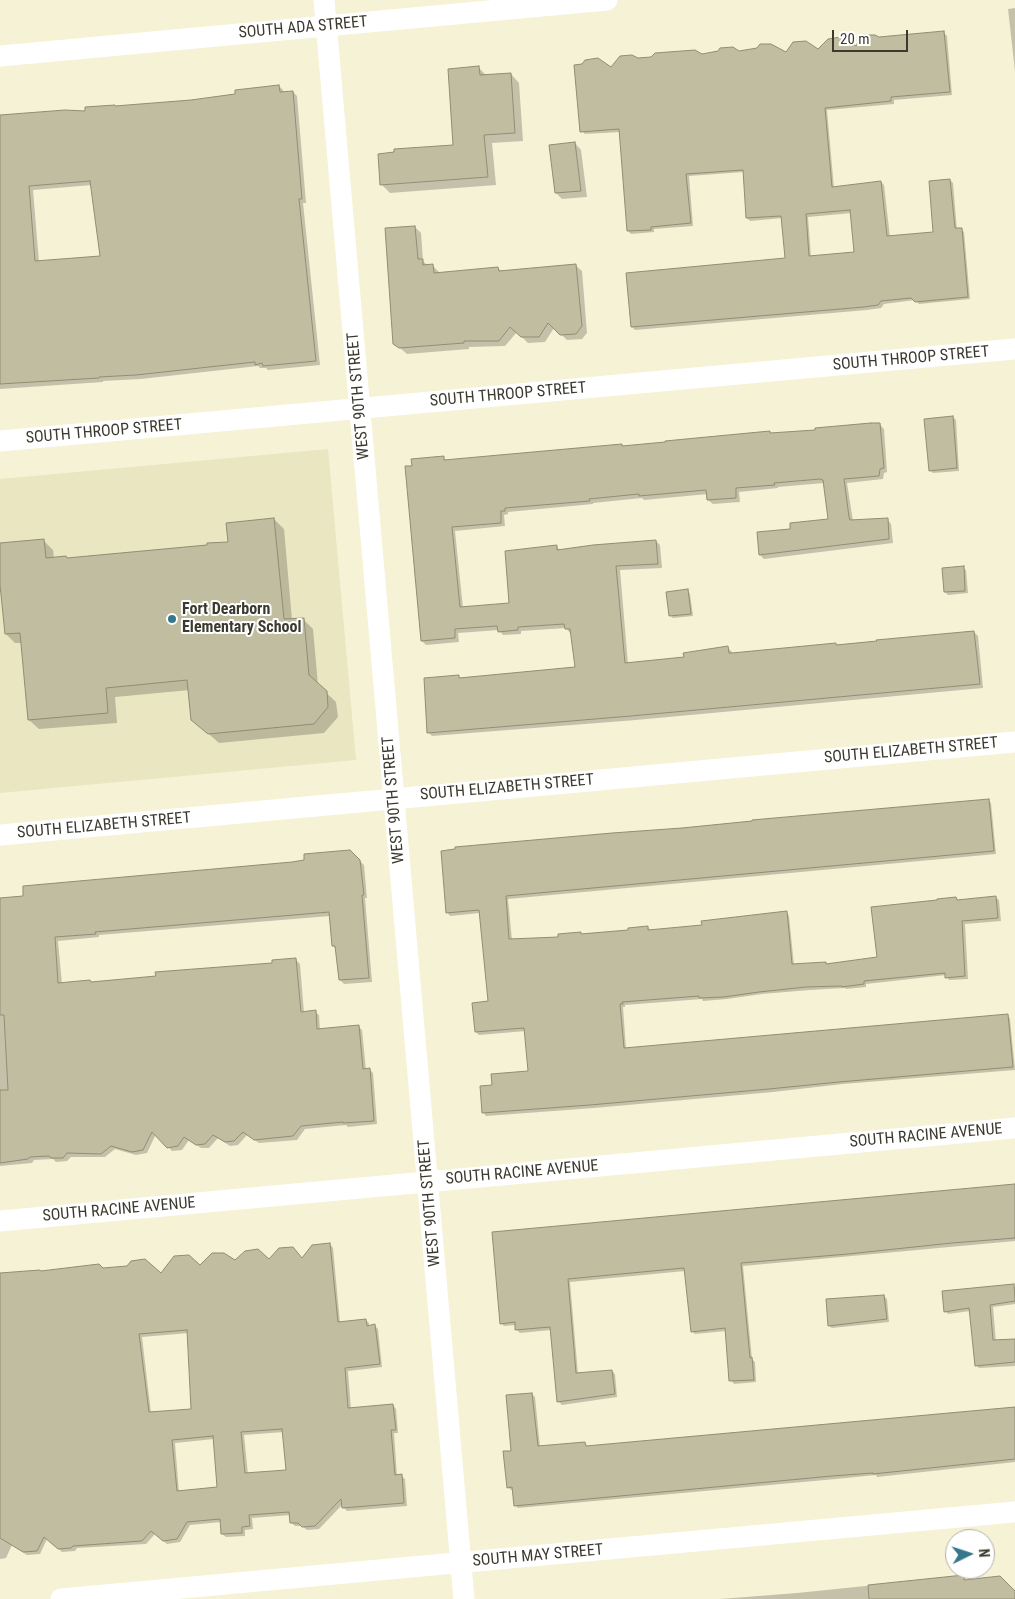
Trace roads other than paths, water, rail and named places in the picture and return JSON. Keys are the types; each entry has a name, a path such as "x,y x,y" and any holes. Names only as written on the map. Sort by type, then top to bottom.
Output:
{"street":[{"name":"WEST 90TH STREET","path":"324,0 464,1599"},
{"name":"SOUTH ADA STREET","path":"0,56 607,0"},
{"name":"SOUTH THROOP STREET","path":"0,441 1015,350"},
{"name":"SOUTH ELIZABETH STREET","path":"0,835 1015,742"},
{"name":"SOUTH RACINE AVENUE","path":"0,1221 1015,1128"},
{"name":"SOUTH MAY STREET","path":"61,1599 1015,1512"}],"place":[{"name":"Fort Dearborn Elementary School","path":"172,619"}]}
